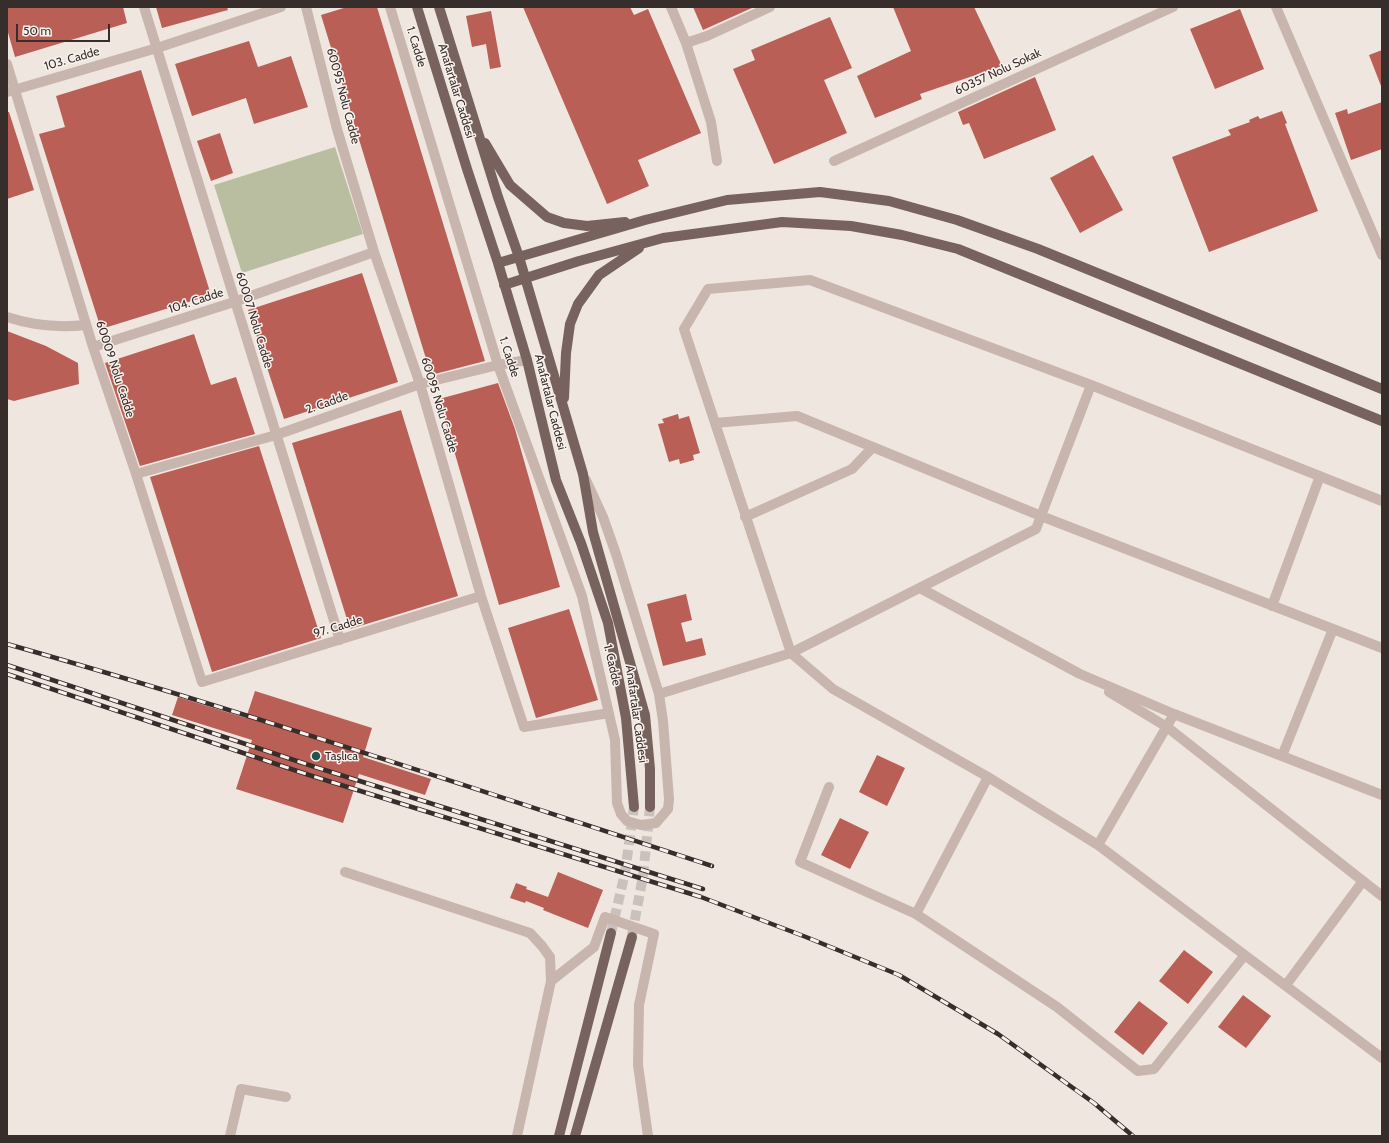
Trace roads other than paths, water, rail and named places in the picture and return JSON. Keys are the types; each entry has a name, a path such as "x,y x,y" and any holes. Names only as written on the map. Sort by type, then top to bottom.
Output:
{"main road":[{"name":"Anafartalar Caddesi","path":"417,7 527,360 556,480 581,543 608,623 626,718 634,807"},
{"name":"Anafartalar Caddesi","path":"439,7 476,128 526,278 583,474 593,532 645,715 650,769 650,807"},
{"path":"476,128 510,185 547,217 564,223 587,226 645,220"},
{"path":"498,263 645,220 727,200 820,192 889,201 958,220 1038,249 1382,389"},
{"path":"504,285 579,261 663,238 782,222 851,226 902,235 958,249 1382,422"},
{"path":"564,406 566,353 570,324 578,304 599,275 648,242"},
{"path":"559,1136 611,933"},
{"path":"576,1136 632,937"}],"street":[{"name":"60007 Nolu Cadde","path":"144,7 234,302 340,640"},
{"name":"103. Cadde","path":"11,91 157,48 281,7"},
{"name":"60095 Nolu Cadde","path":"306,7 337,129 374,252 420,384 481,596 524,727 609,713"},
{"name":"1. Cadde","path":"390,7 498,366 582,596 615,740 617,804 621,814 627,821 641,825 656,823 668,809 669,799 663,721 659,694 616,554 603,517 583,474"},
{"path":"671,7 686,43 711,122 717,161"},
{"path":"686,43 707,36 770,7"},
{"name":"60357 Nolu Sokak","path":"834,161 1173,7"},
{"path":"1276,7 1382,255"},
{"name":"60009 Nolu Cadde","path":"7,64 11,91 202,682"},
{"name":"104. Cadde","path":"93,347 234,302 374,252"},
{"path":"1382,501 1091,385 810,280 708,289 684,329 790,653 833,689 988,777 1098,845 1382,1058"},
{"path":"7,317 42,326 70,327 86,325"},
{"name":"2. Cadde","path":"136,474 276,435 420,384 527,360"},
{"path":"659,694 790,653 1036,529 1091,385"},
{"path":"715,423 797,416 1041,516 1382,648"},
{"path":"746,517 852,469 873,447"},
{"path":"1272,606 1320,476"},
{"path":"920,588 1080,674 1167,727 1382,896"},
{"name":"97. Cadde","path":"202,682 481,596"},
{"path":"1282,756 1333,629"},
{"path":"1080,674 1174,714 1382,795"},
{"path":"1098,845 1174,714"},
{"path":"916,914 988,777"},
{"path":"828,787 800,862 916,914 1057,1007 1138,1071 1154,1069 1244,956"},
{"path":"345,872 530,933 550,957 551,981 517,1136"},
{"path":"1286,986 1363,881"},
{"path":"551,981 594,948 605,917 654,934 639,1005 638,1065 648,1136"},
{"path":"230,1136 241,1090 286,1097"}],"tunnel":[{"path":"611,933 625,873 634,807"},
{"path":"632,935 643,876 650,807"}],"railway":[{"path":"7,644 273,724 712,866"},
{"path":"7,665 312,766 703,889"},
{"path":"7,674 309,775 701,897 806,937 899,975 998,1034 1094,1103 1133,1136"}],"place":[{"name":"Taşlıca","path":"316,756"}]}
